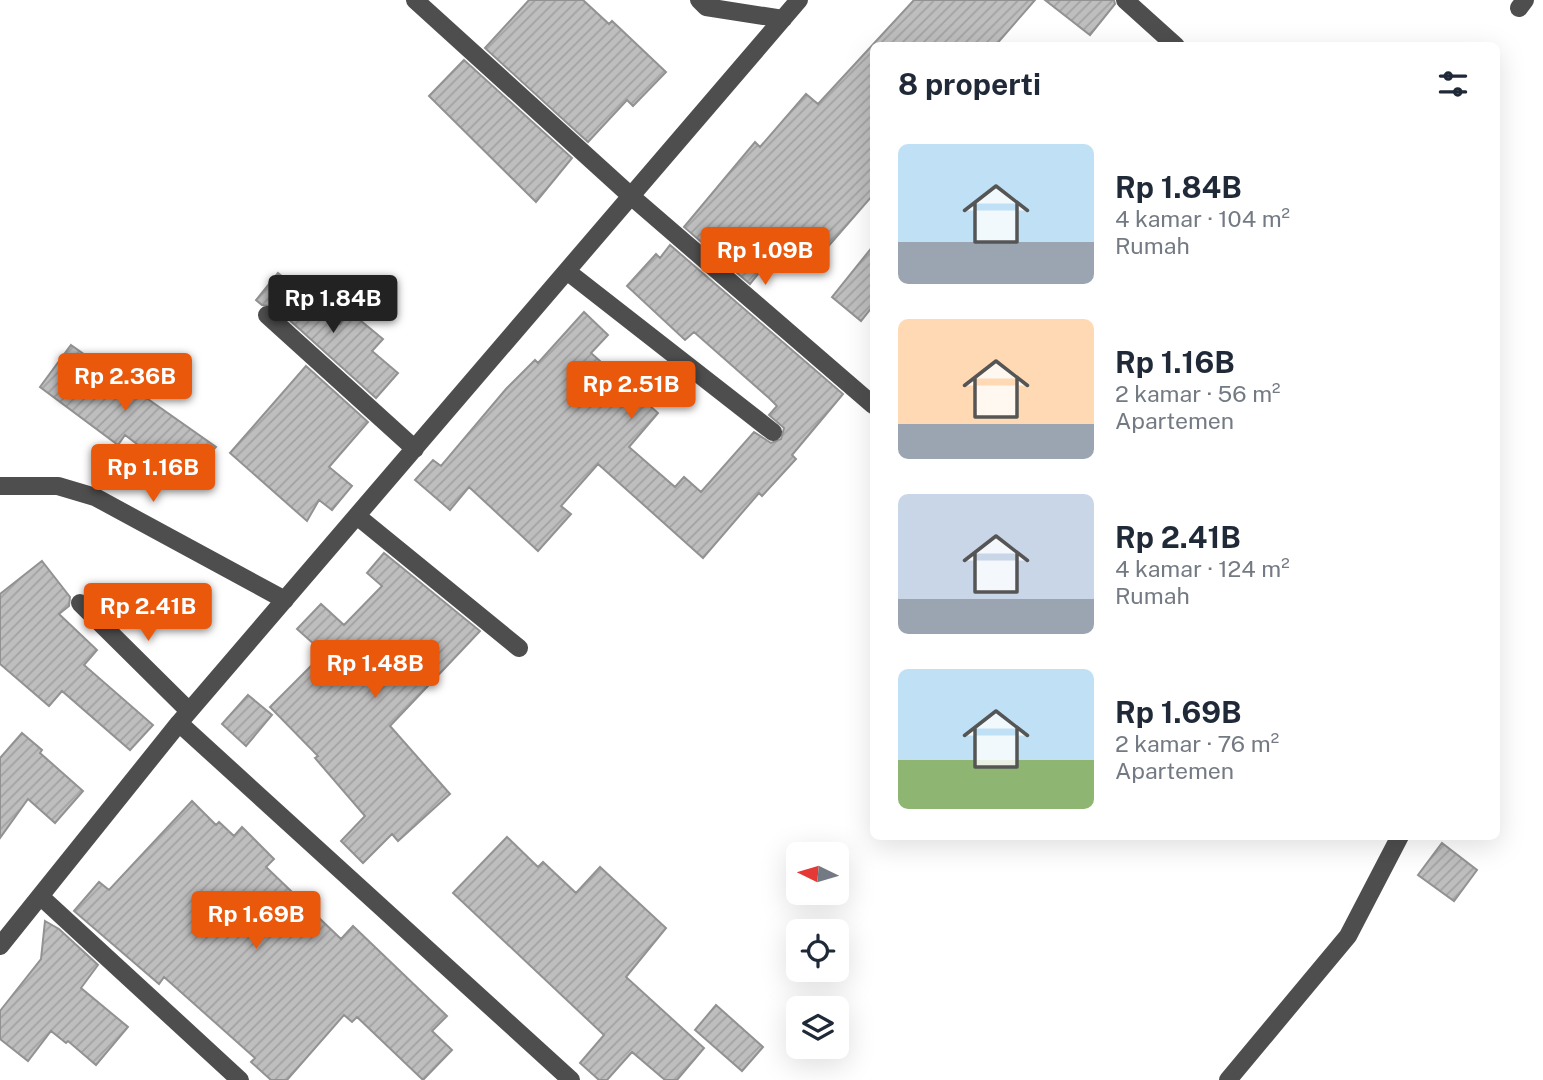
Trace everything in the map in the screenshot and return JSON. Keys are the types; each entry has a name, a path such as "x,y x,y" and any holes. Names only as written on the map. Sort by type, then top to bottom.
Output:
{"street":[{"path":"415,0 632,197 870,402"},
{"path":"699,0 706,7 783,19"},
{"path":"0,946 184,717 799,0"},
{"path":"1125,0 1172,42"},
{"path":"568,272 773,432"},
{"path":"267,315 415,449"},
{"path":"0,486 58,486 95,497 285,600"},
{"path":"357,516 519,648"},
{"path":"80,603 184,717 571,1080"},
{"path":"1228,1080 1348,936 1398,840"},
{"path":"40,896 240,1080"}],"building":[{"path":"529,0 583,0 609,24 612,21 666,72 633,106 627,100 588,142 485,48"},
{"path":"914,0 1035,0 998,42 875,42"},
{"path":"1045,0 1114,0 1115,4 1090,35"},
{"path":"870,48 870,198 819,257 792,232 750,284 684,227 755,142 760,147 806,94 818,104"},
{"path":"464,60 572,158 536,202 429,96"},
{"path":"670,245 843,394 792,455 796,459 762,496 759,493 703,558 598,464 561,506 571,514 538,551 469,487 450,510 415,480 433,460 441,466 506,389 535,360 538,363 584,312 608,335 591,353 658,413 629,447 675,487 684,477 701,492 754,432 771,443 781,439 784,428 769,415 777,406 769,398 694,332 685,340 627,286 656,254 660,258"},
{"path":"870,250 870,310 861,321 832,297"},
{"path":"278,273 340,324 350,312 383,339 372,351 398,373 376,398 275,307 262,305 256,300"},
{"path":"71,345 216,447 185,481 125,435 118,445 40,387"},
{"path":"306,366 368,422 329,467 352,486 332,510 319,500 307,521 230,453"},
{"path":"384,553 480,631 390,726 450,794 398,841 392,834 363,863 341,841 365,816 315,758 318,756 270,707 324,653 297,629 321,604 344,625 382,586 367,573"},
{"path":"42,561 70,597 69,606 59,614 97,650 84,665 153,725 130,750 62,691 49,706 0,664 0,594"},
{"path":"248,695 272,715 246,746 222,724"},
{"path":"22,733 83,791 55,823 28,799 0,838 0,758"},
{"path":"192,801 216,825 219,822 234,836 242,827 274,859 266,867 341,939 353,926 447,1016 432,1031 452,1050 423,1080 357,1017 352,1022 344,1015 287,1080 271,1080 251,1062 255,1058 164,977 159,984 74,911 99,882 109,890"},
{"path":"507,837 538,867 543,862 576,893 600,867 666,928 626,977 704,1048 677,1080 665,1080 632,1052 607,1080 599,1080 580,1063 604,1035 453,893"},
{"path":"1442,843 1477,870 1454,901 1418,875"},
{"path":"45,921 59,929 98,965 81,988 128,1027 96,1065 68,1041 66,1043 51,1031 28,1061 0,1039 0,1011 41,959"},
{"path":"716,1005 763,1047 742,1071 695,1030"}]}
